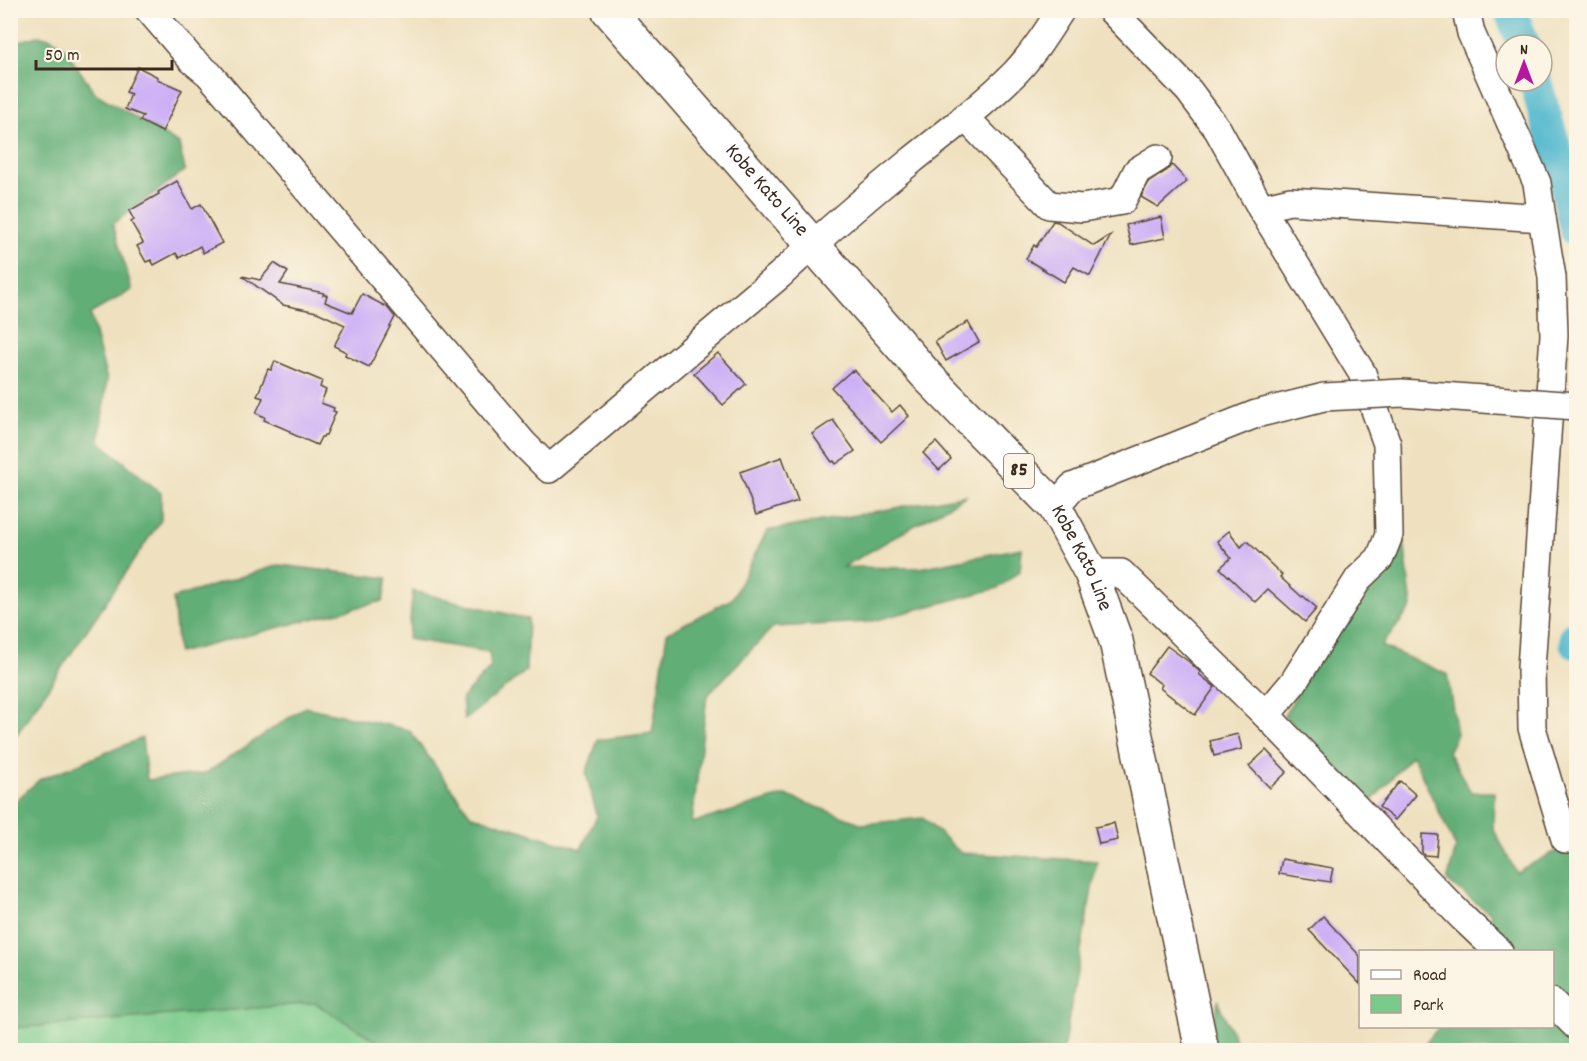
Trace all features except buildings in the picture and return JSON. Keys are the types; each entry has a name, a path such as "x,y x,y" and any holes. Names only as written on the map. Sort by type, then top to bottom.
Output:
{"main road":[{"name":"Kobe Kato Line","path":"608,10 928,377 1055,507 1091,573 1116,641 1203,1050"}],"street":[{"path":"149,10 192,60 209,74 523,443 549,469 780,276 846,214 1015,73 1040,43 1061,10"},
{"path":"1111,10 1189,91 1218,130 1261,208 1362,374 1387,444 1389,536 1380,558 1359,578 1293,682 1266,715"},
{"path":"1466,10 1471,33 1537,183 1552,277 1554,335 1531,668 1532,728 1565,839"},
{"path":"965,117 1049,205 1082,208 1122,201 1137,171 1158,158"},
{"path":"1261,208 1290,201 1542,218"},
{"path":"1055,507 1072,487 1256,414 1324,397 1402,393 1576,406"},
{"path":"1091,573 1121,573 1266,715 1463,918 1498,950"},
{"path":"1554,1004 1576,1026"}],"green space":[{"path":"38,36 51,38 62,45 95,93 179,144 185,170 113,224 132,290 90,314 107,380 99,441 161,493 161,520 11,743 10,44"},
{"path":"967,495 843,567 920,568 1022,548 1020,571 998,588 869,622 773,627 707,696 692,823 785,795 863,824 923,818 961,853 1097,861 1063,1050 391,1050 315,1003 11,1029 11,805 39,780 142,738 147,780 206,773 305,707 409,730 471,815 581,849 597,816 586,773 598,740 652,733 667,633 732,599 767,531"},
{"path":"1404,541 1412,607 1381,646 1447,674 1457,734 1448,752 1471,792 1494,792 1493,828 1516,872 1576,841 1576,1050 1420,1050 1438,1028 1554,1028 1554,950 1490,950 1491,914 1447,881 1456,848 1412,755 1371,802 1284,716 1344,615"},
{"path":"279,565 387,578 383,601 178,653 173,598"},
{"path":"413,591 528,619 526,671 464,720 462,698 491,667 489,652 408,639"},
{"path":"1218,1002 1240,1050 1208,1050"},
{"path":"315,1003 391,1050 11,1050 10,1029 13,1028"}],"waterway":[{"path":"1510,10 1519,33"},
{"path":"1539,93 1563,174 1576,230"},
{"path":"1567,190 1576,193"},
{"path":"1576,636 1576,643"}]}
